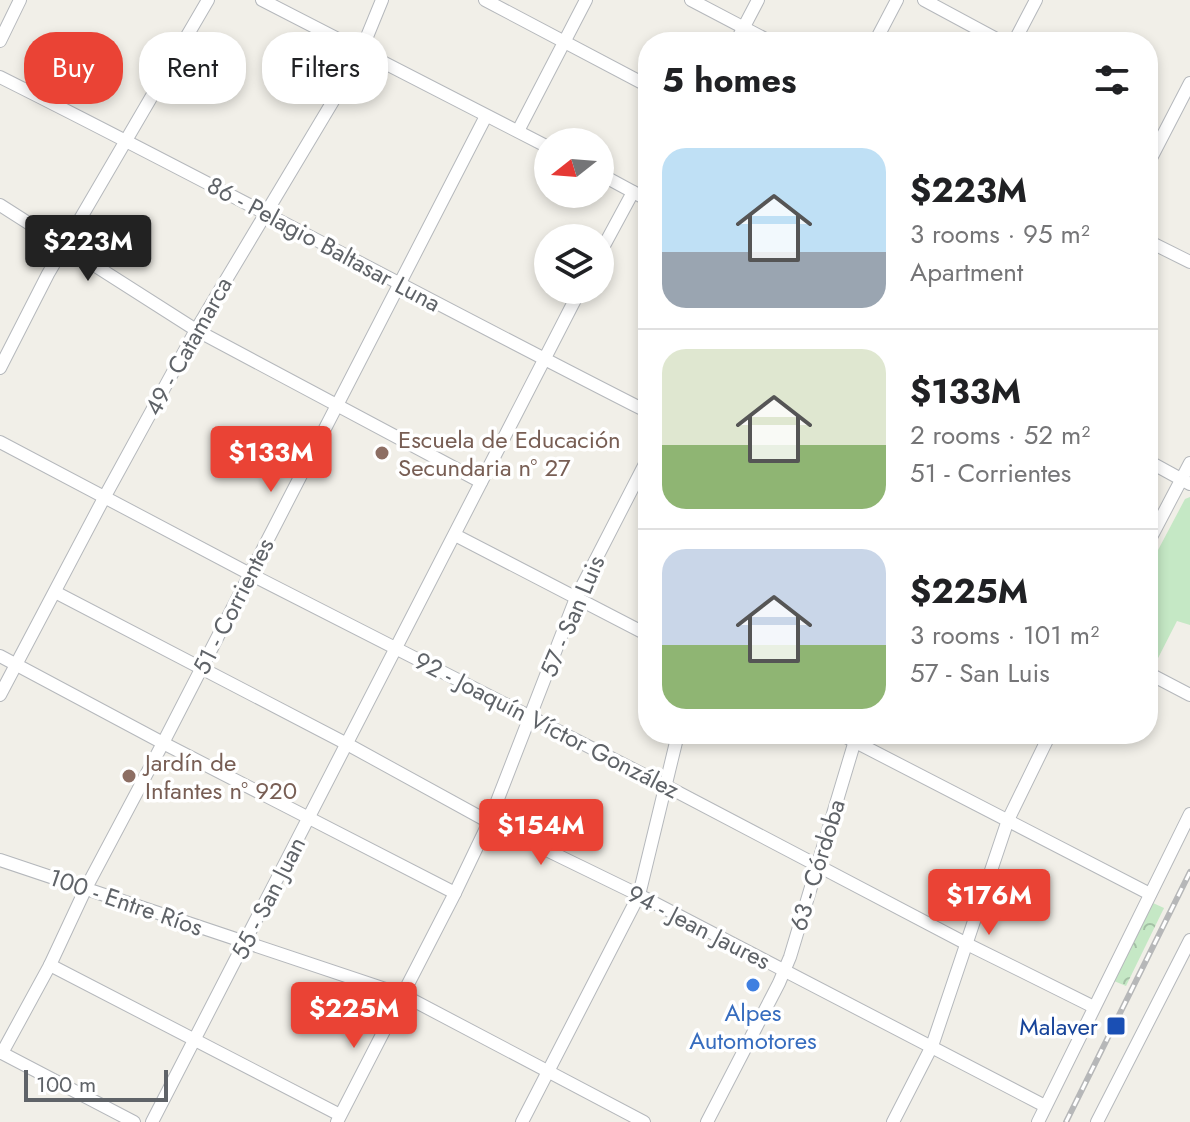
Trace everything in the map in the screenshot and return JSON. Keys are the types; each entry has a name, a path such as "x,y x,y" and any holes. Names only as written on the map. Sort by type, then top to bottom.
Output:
{"street":[{"path":"0,41 20,0"},
{"path":"0,368 64,246 208,0"},
{"path":"262,0 325,32"},
{"name":"49 - Catamarca","path":"369,32 382,0"},
{"path":"485,0 638,81"},
{"path":"518,131 586,0"},
{"path":"691,0 752,32"},
{"path":"742,32 758,0"},
{"path":"880,32 897,0"},
{"path":"924,0 983,32"},
{"path":"1019,32 1036,0"},
{"path":"388,65 534,140"},
{"name":"86 - Pelagio Baltasar Luna","path":"0,77 638,407"},
{"path":"1158,145 1190,83"},
{"name":"49 - Catamarca","path":"0,695 196,330 330,104"},
{"name":"51 - Corrientes","path":"1,1053 50,965 86,888 486,116"},
{"path":"614,182 638,195"},
{"path":"614,227 633,192"},
{"path":"0,205 196,330 481,482"},
{"path":"1158,246 1190,262"},
{"name":"55 - San Juan","path":"152,1122 572,304"},
{"name":"92 - Joaquín Víctor González","path":"0,442 250,574 1094,1007"},
{"path":"1158,527 1186,481 1190,463"},
{"path":"1158,466 1186,481"},
{"name":"57 - San Luis","path":"338,1118 489,822 576,598 638,477"},
{"path":"455,535 638,630"},
{"name":"94 - Jean Jaures","path":"55,592 202,667 489,822 639,895 1045,1106"},
{"path":"0,656 455,893"},
{"path":"1158,678 1190,695"},
{"path":"522,1122 639,895 676,744"},
{"name":"63 - Córdoba","path":"707,1122 790,957 854,744"},
{"path":"867,744 1150,894"},
{"path":"893,1122 932,1046 1008,820 1045,744"},
{"path":"1038,1122 1190,814"},
{"name":"100 - Entre Ríos","path":"0,860 403,995 644,1122"},
{"path":"1097,1122 1190,940"},
{"path":"50,965 195,1039 338,1118"},
{"path":"1,1053 134,1122"}],"green space":[{"path":"1190,497 1190,625 1177,621 1158,658 1158,550 1185,499"},
{"path":"1153,903 1164,908 1126,986 1114,981"}],"railway":[{"path":"1066,1122 1190,872"}],"place":[{"name":"Escuela de Educación Secundaria nº 27","path":"382,453"},
{"name":"Jardín de Infantes nº 920","path":"129,776"},
{"name":"Alpes Automotores","path":"753,985"},
{"name":"Malaver","path":"1116,1026"}]}
